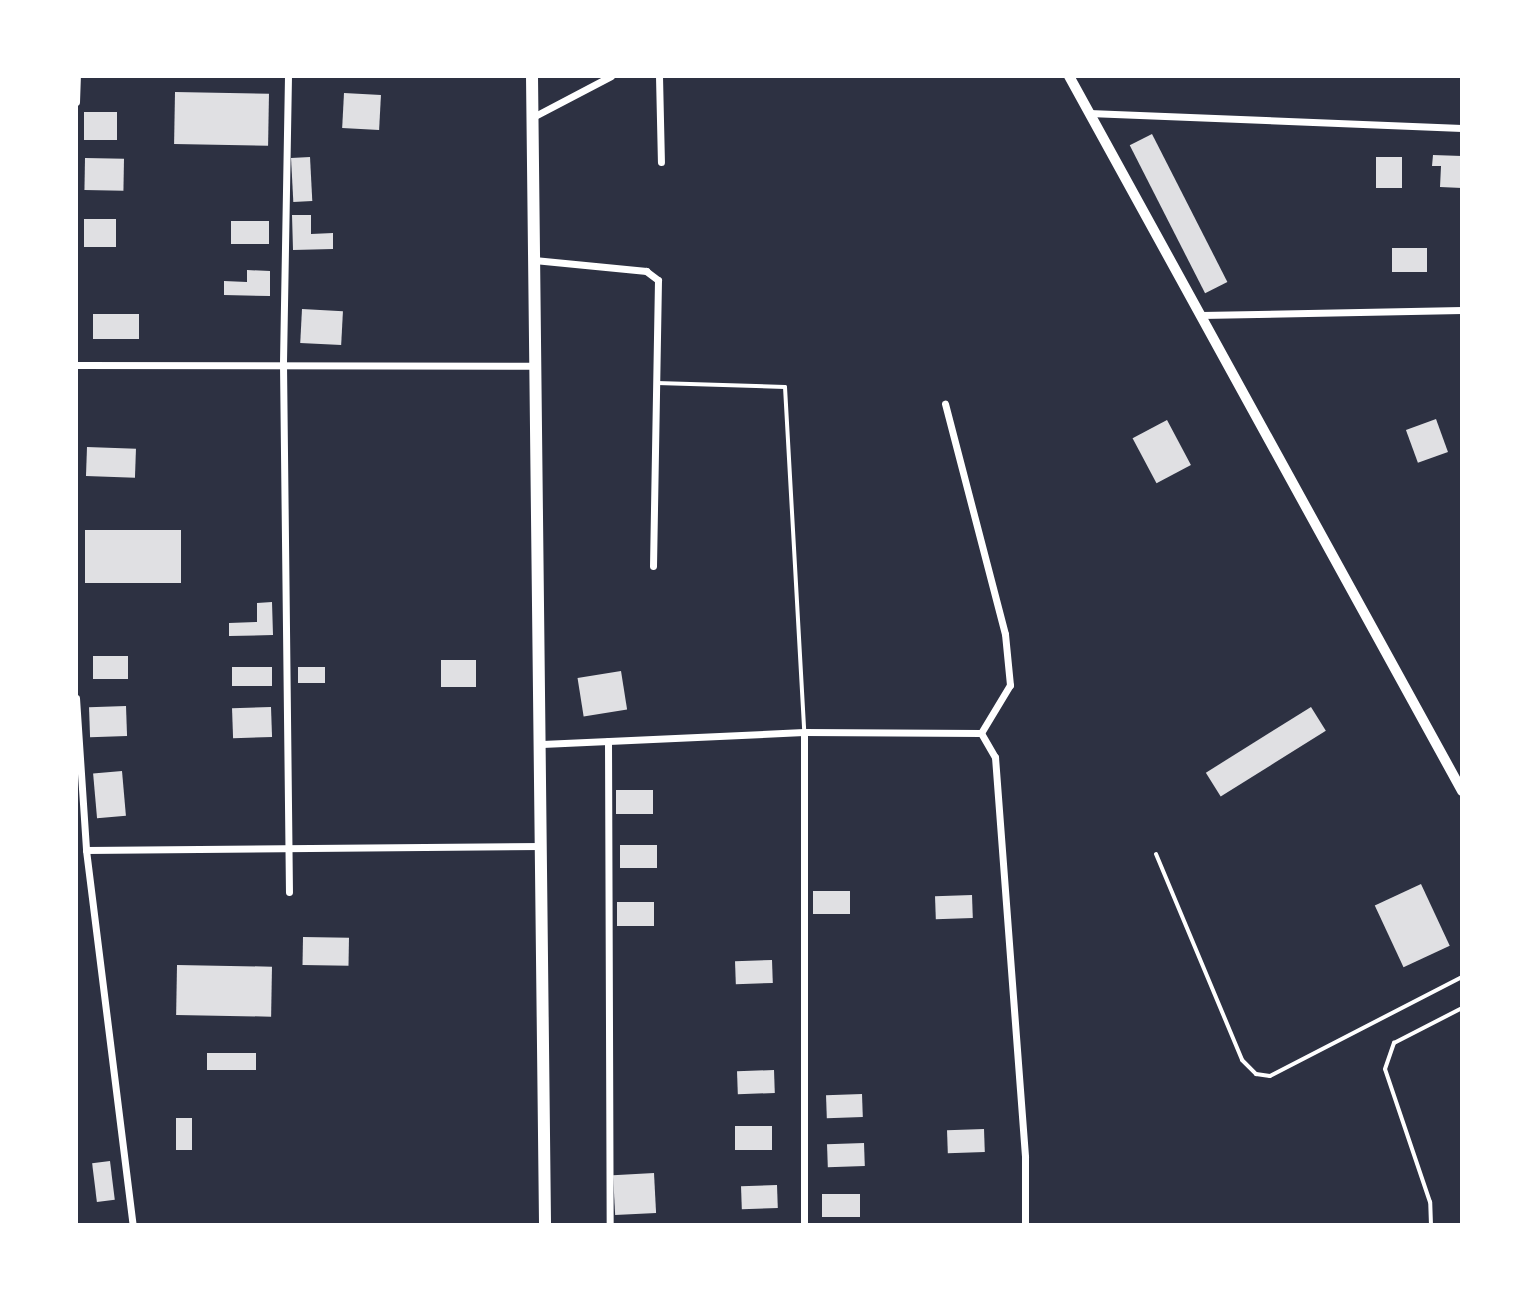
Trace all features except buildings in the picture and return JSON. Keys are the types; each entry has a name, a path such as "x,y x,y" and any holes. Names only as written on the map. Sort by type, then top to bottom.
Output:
{"highway":[{"path":"532,76 532,366 544,846 545,1225"}],"main road":[{"path":"1069,76 1462,791"}],"street":[{"path":"76,102 77,76"},
{"path":"288,76 283,364 289,892"},
{"path":"533,117 611,76"},
{"path":"659,76 661,162"},
{"path":"1089,113 1462,128"},
{"path":"534,260 646,271 658,280 653,566"},
{"path":"1201,315 1462,310"},
{"path":"76,365 532,366"},
{"path":"945,404 1005,634 1010,685 981,733"},
{"path":"76,698 86,850 133,1225"},
{"path":"542,744 804,732 981,733"},
{"path":"804,732 804,1225"},
{"path":"981,733 995,757 1025,1157 1025,1225"},
{"path":"608,741 610,1225"},
{"path":"86,850 544,846"}],"lane":[{"path":"654,383 785,387 804,732"},
{"path":"1156,854 1242,1060 1256,1074 1270,1076 1462,977"},
{"path":"1431,1225 1430,1202 1385,1069 1394,1043 1462,1008"}]}
